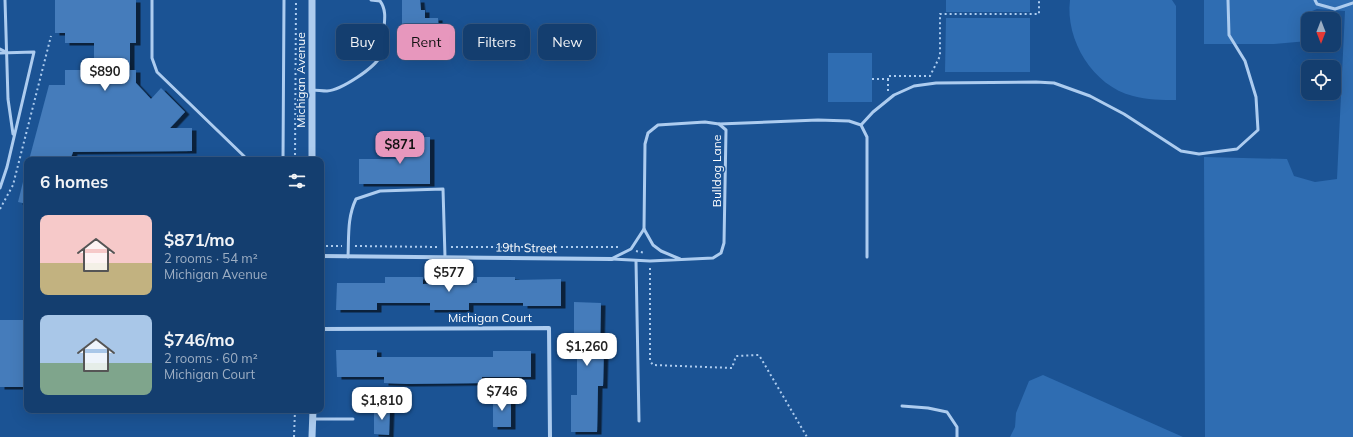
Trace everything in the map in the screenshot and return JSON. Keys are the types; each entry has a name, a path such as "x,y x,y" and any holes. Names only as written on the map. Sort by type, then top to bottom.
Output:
{"street":[{"name":"Michigan Avenue","path":"312,0 312,157"},
{"name":"19th Street","path":"324,256 612,259"},
{"name":"Michigan Court","path":"324,329 549,328 550,437"},
{"path":"312,413 312,437"}],"lane":[{"path":"5,0 8,99 14,137"},
{"path":"152,0 152,58 157,72 245,157"},
{"path":"283,157 284,0"},
{"path":"312,90 328,91 341,86 357,77 380,56 383,46 384,6 380,1 371,0"},
{"path":"861,125 888,100 914,86 936,83 1054,83 1090,96 1119,111 1181,151 1199,154 1237,149 1258,130 1256,97 1245,62 1229,36 1228,0"},
{"path":"1315,0 1317,4 1335,9 1353,3"},
{"path":"0,49 6,52"},
{"path":"0,53 34,52 14,137 0,188"},
{"path":"719,124 818,120 849,121 861,125 867,138 867,257"},
{"name":"Bulldog Lane","path":"612,259 636,261 680,260 713,258 721,254 724,243 726,130 719,124 681,122 658,125 648,133 645,144 644,229 653,246 661,252 680,260"},
{"path":"348,257 348,227 351,210 356,199 380,190 443,189 445,257"},
{"path":"612,259 631,249 644,229"},
{"path":"636,261 639,421"},
{"path":"902,406 928,408 947,412 957,427 957,437"},
{"path":"312,419 353,419"}],"path":[{"path":"295,157 296,0"},
{"path":"872,79 888,79 888,76 930,76 940,56 940,14 1039,14 1039,0"},
{"path":"0,209 13,185 51,36"},
{"path":"888,79 888,100"},
{"path":"324,246 444,248 594,247 631,249 651,255 650,362 653,366 732,368 736,356 759,355 807,437"},
{"path":"294,413 294,437"}],"shaded area":[{"path":"946,0 1030,0 1030,12 946,12"},
{"path":"1070,0 1172,0 1176,6 1176,100 1149,99 1133,96 1119,91 1094,72 1077,45 1072,30"},
{"path":"1204,0 1353,0 1353,437 1205,437 1204,157 1287,159 1294,176 1315,182 1337,179 1345,11 1317,9 1312,12 1301,12 1301,42 1274,44 1204,44"},
{"path":"946,18 1030,18 1030,72 945,72"},
{"path":"828,53 872,53 872,102 828,102"},
{"path":"1043,375 1183,437 1010,437 1015,427 1016,413 1029,381"}],"building":[{"path":"55,0 136,0 136,43 130,43 130,70 136,70 136,83 151,99 161,88 185,112 170,128 192,128 192,151 73,152 71,157 30,157 49,85 65,85 65,70 94,70 94,43 65,43 65,33 55,33"},
{"path":"402,0 420,0 421,10 425,10 425,18 438,18 438,24 402,24"},
{"path":"397,137 430,137 430,184 359,184 359,159 397,159"},
{"path":"24,178 24,203 18,202"},
{"path":"385,277 423,277 423,284 477,283 477,277 515,277 515,280 561,279 561,306 523,306 523,303 469,303 469,310 430,310 430,303 377,303 377,310 336,310 337,283 385,283"},
{"path":"574,302 601,303 600,348 604,348 603,386 598,386 597,432 571,432 571,395 577,395 577,340 574,340"},
{"path":"0,320 24,320 24,387 0,387"},
{"path":"336,350 377,350 377,357 493,357 493,351 531,351 531,377 482,377 482,383 407,384 384,383 384,377 337,377"},
{"path":"493,398 511,398 511,427 493,427"},
{"path":"374,408 390,408 389,435 374,434"}]}
